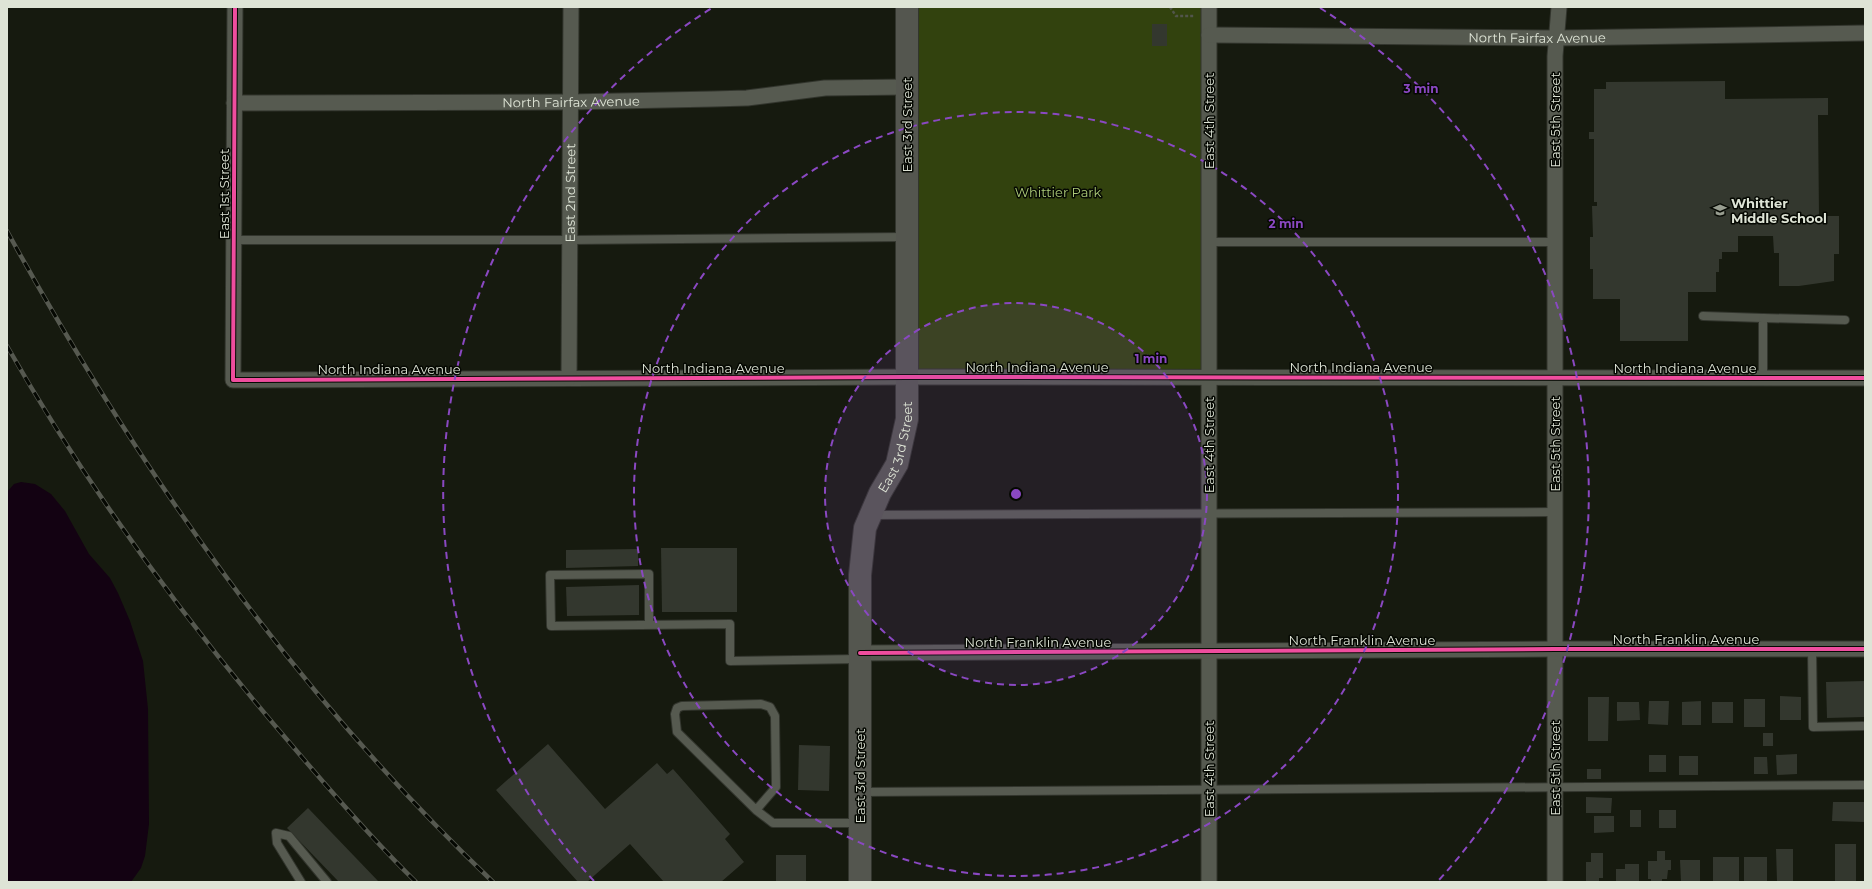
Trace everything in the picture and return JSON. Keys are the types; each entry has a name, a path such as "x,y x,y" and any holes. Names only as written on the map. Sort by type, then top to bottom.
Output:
{"street":[{"name":"East 1st Street","path":"233,380 235,7"},
{"name":"East 2nd Street","path":"569,378 571,7"},
{"name":"East 3rd Street","path":"860,882 860,575 862,543 869,515 894,470 901,452 907,420 907,7"},
{"name":"East 5th Street","path":"1555,882 1555,56 1559,7"},
{"name":"East 4th Street","path":"1209,12 1209,882"},
{"name":"North Fairfax Avenue","path":"1209,35 1557,38 1865,33"},
{"name":"North Fairfax Avenue","path":"234,103 570,102 713,99 747,98 825,88 907,87"},
{"name":"North Indiana Avenue","path":"233,380 907,377 1865,378"},
{"name":"North Franklin Avenue","path":"860,656 1209,651 1865,649"}],"lane":[{"path":"234,240 569,240 907,237"},
{"path":"1209,242 1555,242"},
{"path":"1703,316 1846,320"},
{"path":"1763,318 1763,378"},
{"path":"869,515 1555,512"},
{"path":"649,626 649,574 550,575 551,626 649,626 730,624 730,661 860,656"},
{"path":"1812,649 1813,727 1863,726"},
{"path":"756,810 776,787 775,716 770,707 761,704 682,706 677,708 675,714 677,732 756,810 773,823 860,823"},
{"path":"860,792 1209,788 1555,788 1865,785"},
{"path":"301,882 277,843 276,833 289,836 326,882"}],"path":[{"path":"1170,7 1176,16 1209,12"}],"green space":[{"name":"Whittier Park","path":"906,7 1209,7 1209,377 907,377"}],"shaded area":[{"path":"21,482 35,484 51,494 65,511 89,554 110,578 118,593 130,621 143,661 148,709 149,824 145,856 141,868 131,882 7,882 7,492 14,484"}],"building":[{"path":"1152,24 1167,24 1167,46 1152,46"},
{"path":"1725,81 1725,99 1828,98 1828,115 1818,115 1819,216 1839,216 1839,254 1834,254 1834,281 1799,286 1779,286 1779,253 1774,253 1773,236 1738,236 1738,252 1722,252 1722,259 1719,259 1719,272 1716,272 1716,292 1688,292 1688,341 1620,341 1620,299 1593,299 1593,269 1590,269 1590,237 1593,237 1592,206 1597,206 1597,202 1594,202 1594,139 1589,139 1589,132 1594,132 1594,89 1606,89 1606,82"},
{"path":"661,548 737,548 737,612 662,612"},
{"path":"638,549 638,566 566,568 566,550"},
{"path":"639,585 639,615 567,616 566,587"},
{"path":"1865,681 1865,717 1827,718 1826,682"},
{"path":"1780,696 1801,697 1801,720 1780,720"},
{"path":"1588,697 1609,697 1608,741 1588,741"},
{"path":"1744,699 1765,699 1765,727 1744,727"},
{"path":"1649,701 1669,701 1668,725 1648,724"},
{"path":"1701,701 1701,725 1682,725 1682,702"},
{"path":"1617,702 1639,702 1640,720 1617,721"},
{"path":"1712,702 1733,702 1733,723 1712,723"},
{"path":"1763,733 1773,733 1773,746 1763,746"},
{"path":"548,744 605,809 657,763 667,774 673,769 730,834 725,839 744,862 721,882 664,882 630,844 587,882 578,882 496,790"},
{"path":"799,745 830,746 829,791 798,790"},
{"path":"1797,754 1797,774 1777,775 1776,755"},
{"path":"1649,755 1666,755 1666,772 1649,772"},
{"path":"1679,756 1698,756 1698,775 1679,775"},
{"path":"1754,757 1767,757 1768,774 1754,774"},
{"path":"1587,769 1601,769 1601,779 1587,779"},
{"path":"1586,797 1612,798 1611,813 1586,813"},
{"path":"1833,802 1865,802 1865,822 1832,821"},
{"path":"308,808 379,882 339,882 287,828"},
{"path":"1630,810 1641,810 1641,827 1630,827"},
{"path":"1659,810 1676,810 1676,828 1659,828"},
{"path":"1594,816 1614,816 1614,832 1594,833"},
{"path":"1835,844 1856,844 1856,882 1835,882"},
{"path":"1776,849 1793,849 1793,882 1777,882"},
{"path":"1657,851 1665,851 1665,860 1671,860 1671,870 1668,870 1667,879 1662,879 1662,882 1651,882 1651,879 1648,879 1648,861 1657,861"},
{"path":"1591,853 1603,853 1603,878 1599,878 1599,882 1586,882 1586,862 1591,862"},
{"path":"776,855 806,855 806,882 776,882"},
{"path":"1713,857 1739,857 1739,882 1713,882"},
{"path":"1744,857 1767,857 1767,882 1744,882"},
{"path":"1680,860 1700,860 1700,882 1681,882"},
{"path":"1625,864 1639,864 1639,882 1616,882 1616,869 1625,869"}],"railway":[{"path":"7,231 58,320 111,407 167,493 225,576 287,656 352,734 421,810 493,882"},
{"path":"7,346 38,400 71,452 141,555 178,605 255,702 339,800 369,834 416,882"}],"cycle path":[{"path":"235,7 233,380 907,377 1865,378"},
{"path":"860,653 1555,649 1865,649"}],"place":[{"name":"Whittier Middle School","path":"1720,210"}]}
